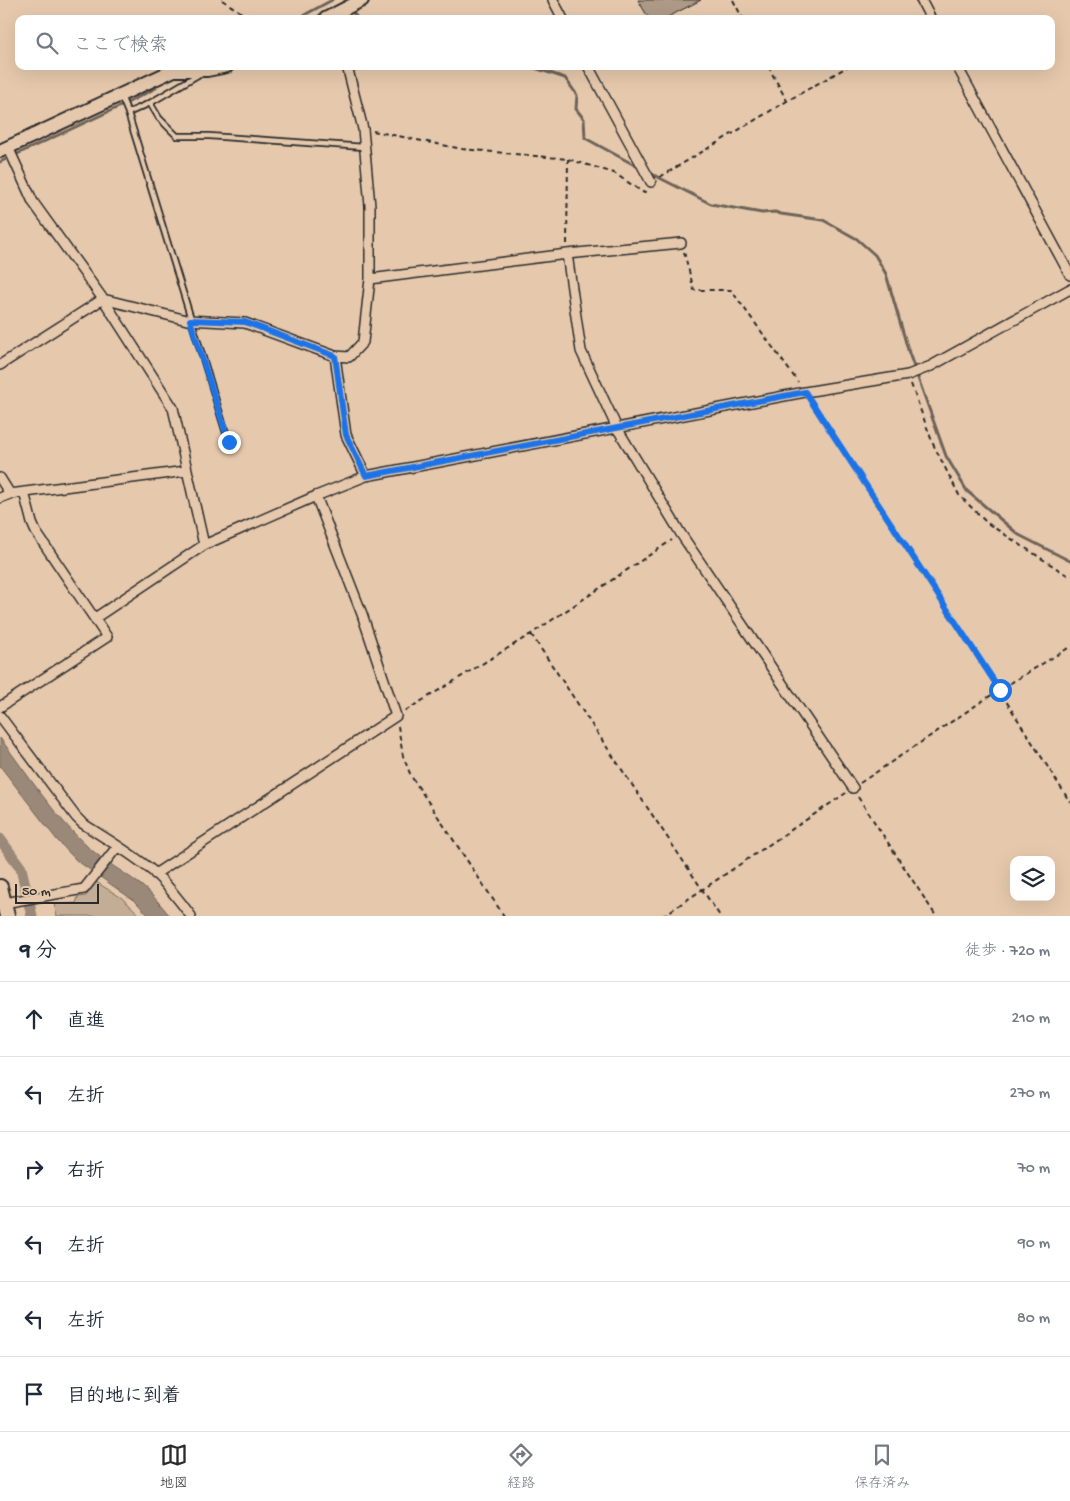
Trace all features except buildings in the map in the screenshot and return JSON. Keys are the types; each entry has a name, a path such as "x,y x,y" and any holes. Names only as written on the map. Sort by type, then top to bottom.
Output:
{"main road":[{"path":"336,15 362,0"},
{"path":"6,149 174,70 207,70"},
{"path":"0,886 9,906"}],"street":[{"path":"553,0 561,15"},
{"path":"921,0 929,15"},
{"path":"0,366 103,299 190,320 245,322 335,356 349,357 363,342 370,279 370,206 363,128 349,70"},
{"path":"590,70 649,178"},
{"path":"959,70 1070,275"},
{"path":"6,149 16,163 34,202 103,299 173,408 204,546"},
{"path":"370,279 567,254 681,243"},
{"path":"567,254 581,351 617,428 681,534 853,788"},
{"path":"95,618 204,546 366,476 805,392 908,375 931,366 1070,289"},
{"path":"335,356 346,435 366,476"},
{"path":"0,498 10,494 186,471"},
{"path":"0,478 10,494"},
{"path":"0,707 107,637 34,528 24,492"},
{"path":"155,874 396,716 362,614 316,496"},
{"path":"0,716 76,817 155,874 172,891 191,916"},
{"path":"9,906 39,896 84,890 117,847"}],"lane":[{"path":"128,112 150,103 207,70"},
{"path":"121,96 128,112 190,320 229,442"},
{"path":"150,103 159,118 177,136 209,136 366,148"}],"path":[{"path":"222,0 246,15"},
{"path":"733,0 741,15"},
{"path":"770,70 787,101"},
{"path":"363,128 462,148 568,159 614,173 644,193 649,178 842,70"},
{"path":"567,254 568,159"},
{"path":"681,243 694,290 732,290 805,392 1000,690 1070,802"},
{"path":"908,375 933,444 959,494 987,523 1070,577"},
{"path":"504,916 412,776 403,756 396,716 531,634 681,534"},
{"path":"531,634 720,916"},
{"path":"663,916 703,891 1000,690 1070,647"},
{"path":"853,788 936,916"}],"shaded area":[{"path":"0,738 42,795 76,836 95,853 141,885 170,916 149,916 136,902 76,860 57,840 0,766"},
{"path":"96,882 122,898 141,916 57,916 54,904 76,903 78,897 86,896"}],"waterway":[{"path":"304,15 332,0"},
{"path":"541,70 565,78 577,95 576,109 584,119 585,138 640,168"},
{"path":"0,162 156,88"},
{"path":"648,172 711,204 762,213 775,212 823,220 857,239 875,255 886,274 909,353 946,456 967,491 1019,535 1070,561"},
{"path":"0,839 21,868 32,916"}],"route":[{"path":"229,442 190,320 245,322 335,356 346,435 366,476 805,392 1000,690"}]}
